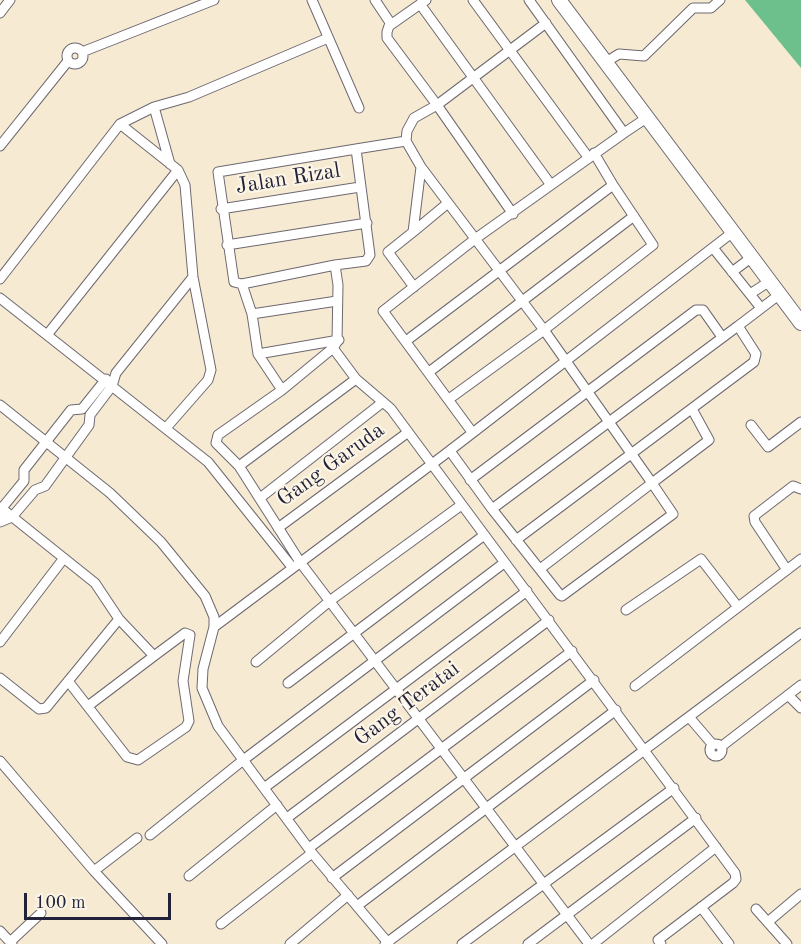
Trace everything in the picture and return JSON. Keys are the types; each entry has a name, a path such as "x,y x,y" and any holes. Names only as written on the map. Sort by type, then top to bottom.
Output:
{"main road":[{"path":"559,0 801,323"}],"street":[{"path":"0,13 10,0"},
{"path":"0,146 68,61 67,55 70,49 76,48 82,52 214,0"},
{"path":"312,0 359,108"},
{"path":"375,0 391,24"},
{"path":"449,399 544,330 653,245 591,155 473,0"},
{"path":"529,0 624,133"},
{"path":"606,62 620,54 644,56 693,8 711,8 720,0"},
{"path":"513,214 387,38 391,24 423,2 472,77 550,185"},
{"path":"404,141 414,118 437,105 546,23"},
{"path":"0,279 120,124 154,107 189,96 328,38"},
{"path":"154,107 174,167 185,185 193,277 211,370 208,380 166,428"},
{"path":"472,432 383,311 475,239 648,117"},
{"path":"120,124 174,167"},
{"path":"356,149 367,223 370,255 368,260 242,284 235,283 231,278 221,209 219,171 404,141"},
{"path":"404,141 566,360 673,514 565,595 560,595 447,453"},
{"path":"48,335 174,167"},
{"path":"413,232 421,167"},
{"path":"406,340 613,185"},
{"name":"Jalan Rizal","path":"221,209 360,187"},
{"path":"414,287 388,252 448,203"},
{"path":"429,372 634,216"},
{"path":"227,245 367,223"},
{"path":"214,627 447,453 714,249 733,232"},
{"path":"714,249 762,308"},
{"path":"732,272 752,257"},
{"path":"335,265 336,343 356,379 383,402 616,710 649,746 674,788 736,879 657,943"},
{"path":"86,412 112,386 116,373 193,277"},
{"path":"750,294 770,281"},
{"path":"242,284 252,314 258,354 282,390"},
{"path":"492,509 780,294"},
{"path":"0,298 208,462 296,564 332,600 544,885 591,944 716,847"},
{"path":"252,314 337,301"},
{"path":"470,480 698,309 703,310 722,337"},
{"path":"516,540 756,359 756,354 738,326"},
{"path":"258,354 336,343"},
{"path":"296,564 260,498 239,466 218,444 216,437 282,390 336,343"},
{"path":"0,522 12,516 35,490 45,486 89,425 86,412 103,380 116,373"},
{"path":"239,466 356,379"},
{"path":"260,498 383,402"},
{"path":"0,405 110,493 161,542 205,596 214,617 214,627 203,669 202,688 218,726 242,761 332,878 387,943 801,633"},
{"path":"540,569 709,440 692,409"},
{"path":"0,522 1,507 24,481 24,470 71,410 86,412"},
{"path":"751,424 768,447 801,422"},
{"name":"Gang Garuda","path":"278,528 407,433"},
{"path":"24,481 35,490"},
{"path":"787,570 755,522 754,516 793,486 801,489"},
{"path":"256,662 332,600 460,506"},
{"path":"1,507 105,594 119,619 153,656"},
{"path":"288,683 483,536"},
{"path":"0,642 64,558"},
{"path":"626,609 701,559 738,607"},
{"path":"635,686 801,559"},
{"path":"150,835 242,761 504,563"},
{"path":"264,788 527,591"},
{"path":"0,678 42,710 119,619"},
{"name":"Gang Teratai","path":"287,818 421,719 549,620"},
{"path":"68,681 127,757 134,760 186,727 190,716 183,681 190,634 185,633 88,706"},
{"path":"221,924 311,851 572,651"},
{"path":"332,878 594,680"},
{"path":"689,717 717,745 801,685"},
{"path":"788,695 801,708"},
{"path":"357,906 616,710"},
{"path":"0,761 94,871 162,944"},
{"path":"462,944 674,788"},
{"path":"189,876 277,806"},
{"path":"528,944 696,818"},
{"path":"94,871 137,838"},
{"path":"769,921 801,894"},
{"path":"290,944 348,895"},
{"path":"701,907 729,944"},
{"path":"756,909 787,944"},
{"path":"0,931 11,943 41,914"}],"green space":[{"path":"745,0 801,0 801,68"}]}
